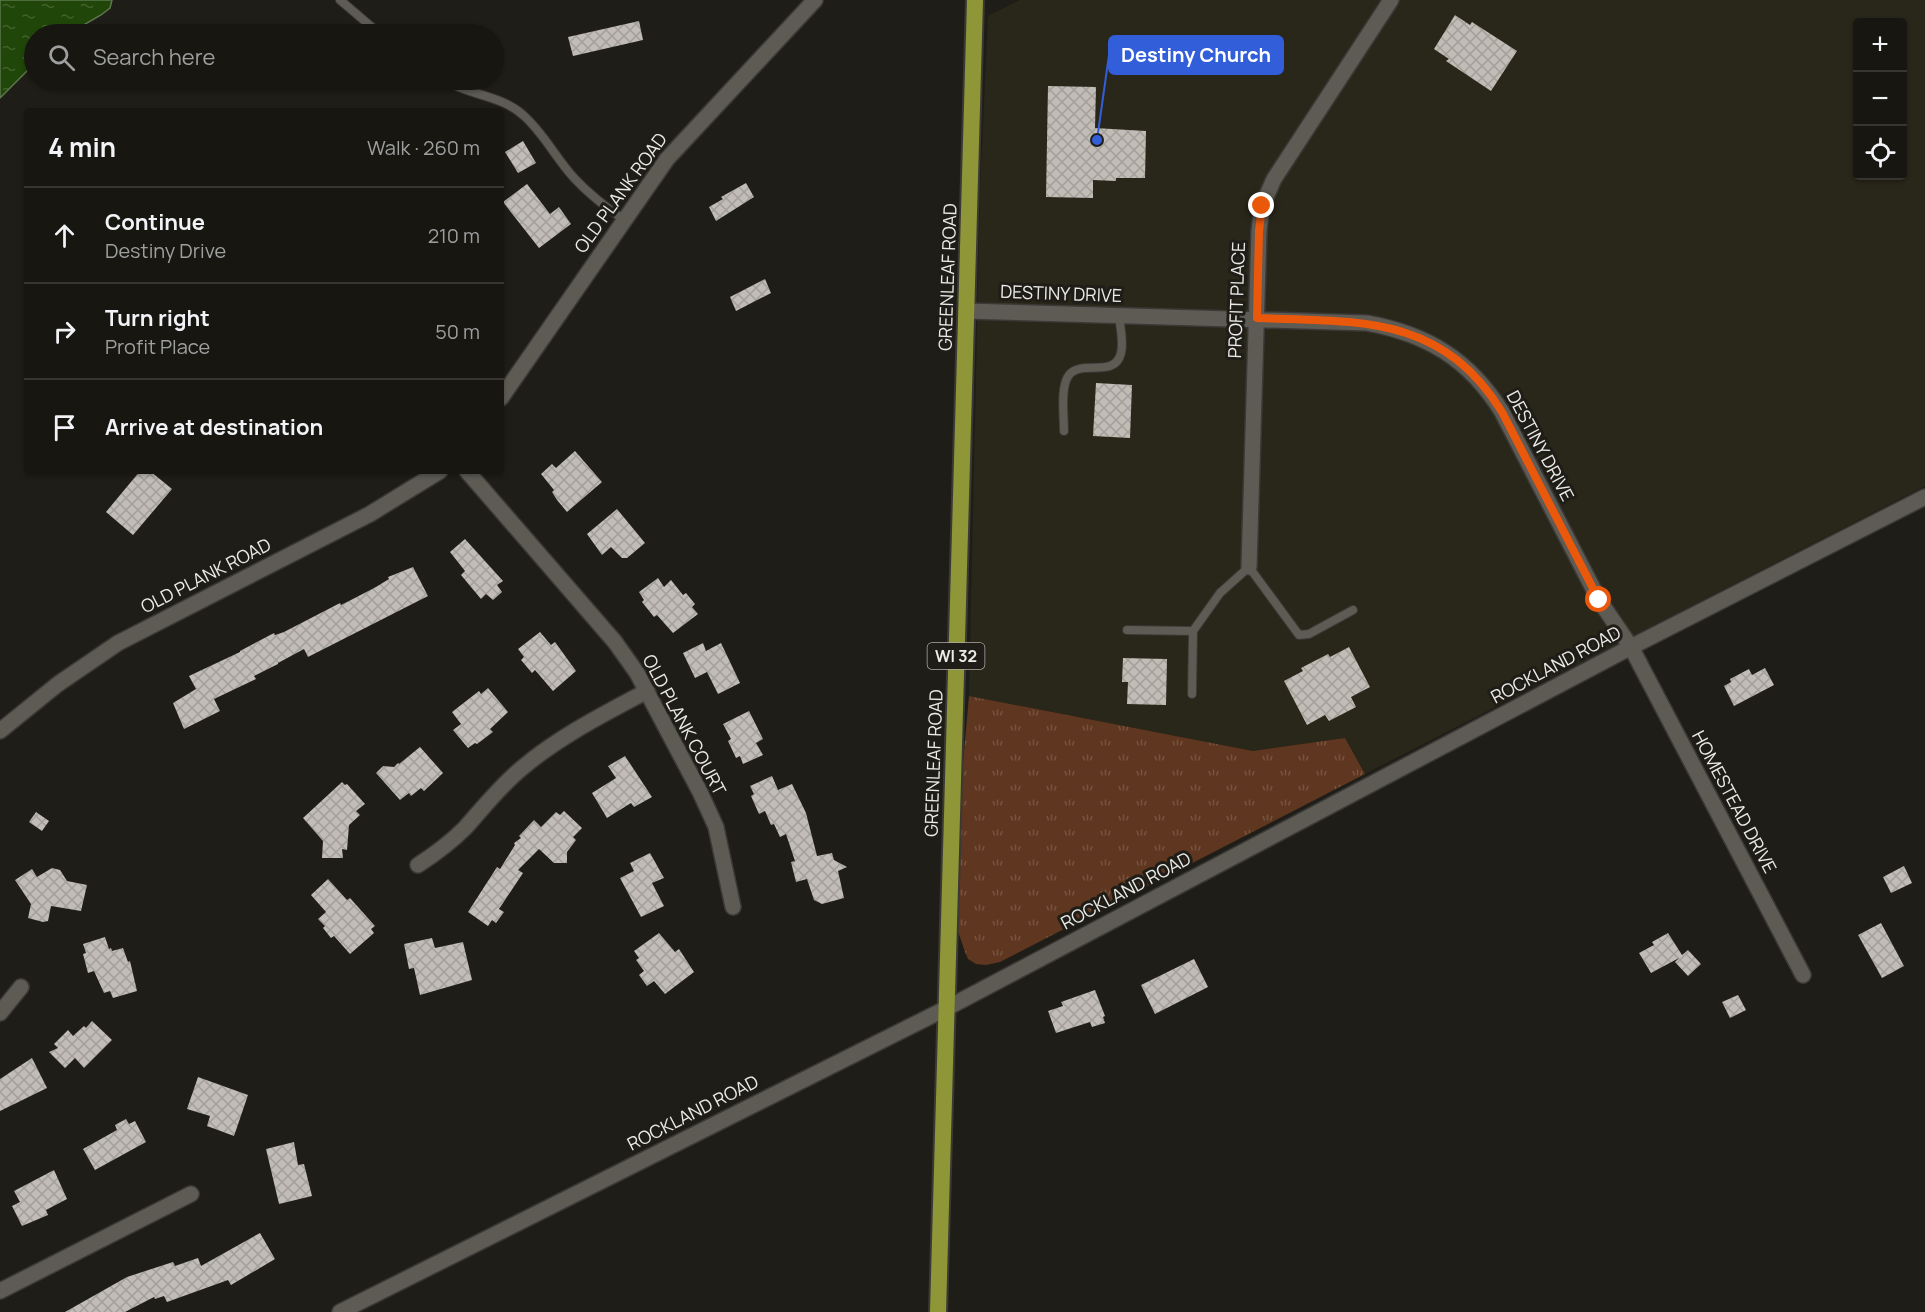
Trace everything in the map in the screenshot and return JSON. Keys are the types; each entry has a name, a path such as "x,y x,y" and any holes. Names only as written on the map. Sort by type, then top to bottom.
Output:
{"main road":[{"name":"GREENLEAF ROAD","path":"938,1312 975,0"}],"street":[{"name":"OLD PLANK ROAD","path":"504,394 666,159 815,0"},
{"name":"PROFIT PLACE","path":"1249,567 1260,215 1264,197 1392,0"},
{"name":"DESTINY DRIVE","path":"966,311 1351,322 1389,327 1427,341 1466,367 1486,388 1502,412 1599,600 1631,647"},
{"name":"OLD PLANK ROAD","path":"0,731 58,684 118,643 370,514 435,474"},
{"name":"OLD PLANK COURT","path":"471,474 615,642 647,691 716,827 733,908"},
{"name":"ROCKLAND ROAD","path":"340,1312 946,1008 1631,647 1925,497"},
{"name":"HOMESTEAD DRIVE","path":"1631,647 1803,975"},
{"path":"418,865 451,841 521,768 557,741 647,691"},
{"path":"0,1013 21,987"},
{"path":"0,1291 190,1194"}],"lane":[{"path":"340,0 368,24"},
{"path":"470,90 501,102 522,114 574,178 596,200 624,220"},
{"path":"1064,431 1064,385 1068,376 1079,368 1109,366 1118,359 1121,352 1119,315"},
{"path":"1192,694 1193,631 1220,593 1249,567 1299,635 1309,634 1353,610"},
{"path":"1127,630 1193,631"}],"shaded area":[{"path":"1020,0 1925,0 1925,486 1365,774 1345,738 1253,751 969,696 980,189 988,16"}],"green space":[{"path":"969,696 1253,751 1345,738 1365,774 1000,962 986,965 976,964 968,959 958,931 959,808"}],"water":[{"path":"0,0 112,0 110,8 85,24 24,24 24,74 0,98"}],"building":[{"path":"1455,15 1470,25 1472,22 1517,51 1491,91 1446,61 1449,59 1434,49"},
{"path":"639,21 643,40 573,56 568,37"},
{"path":"1048,86 1096,87 1095,128 1146,131 1145,178 1116,178 1116,181 1093,180 1093,198 1046,197"},
{"path":"523,141 536,163 518,173 505,152"},
{"path":"746,183 754,197 716,221 709,207 723,199 721,197"},
{"path":"527,184 550,214 559,207 571,224 539,248 504,201"},
{"path":"765,279 771,293 736,311 730,297"},
{"path":"1096,383 1132,385 1130,438 1093,436"},
{"path":"575,451 602,482 567,512 541,474 552,464 556,468"},
{"path":"138,474 154,474 172,489 133,535 106,512"},
{"path":"617,509 645,543 627,558 622,558 611,547 602,555 587,534"},
{"path":"465,539 503,581 497,585 502,592 493,600 486,594 481,599 461,575 465,571 450,552"},
{"path":"413,567 428,596 308,657 304,649 254,676 256,679 214,699 220,711 184,729 173,703 196,689 189,676 274,633 275,635 284,632 340,603 341,605 376,587 389,579 388,577"},
{"path":"658,578 664,587 671,580 683,595 686,593 695,604 692,607 698,614 673,633 657,615 654,617 642,602 644,600 639,592"},
{"path":"540,632 551,645 555,642 576,671 553,691 535,670 532,673 521,660 524,657 518,649"},
{"path":"703,643 706,651 721,643 740,683 718,694 707,672 695,678 683,653"},
{"path":"1349,647 1370,687 1351,697 1356,707 1329,721 1325,715 1307,725 1284,681 1303,671 1301,668 1328,654 1330,657"},
{"path":"1123,658 1167,659 1166,705 1127,704 1128,682 1122,682"},
{"path":"1765,668 1774,685 1734,706 1724,686 1731,682 1730,679 1749,669 1752,675"},
{"path":"488,688 508,712 490,729 493,732 468,748 453,730 461,724 452,712 479,691 481,694"},
{"path":"749,711 763,739 756,743 763,755 743,764 740,756 736,758 728,741 731,739 723,724"},
{"path":"420,747 443,773 424,791 421,788 411,796 409,793 400,800 376,773 383,766 394,767"},
{"path":"625,756 652,797 634,807 631,803 607,818 592,793 616,778 608,766"},
{"path":"772,776 778,790 792,784 806,813 817,856 832,853 834,860 847,867 838,871 844,898 822,904 814,900 807,879 796,882 791,862 795,861 786,834 780,837 765,811 759,814 751,796 754,794 750,786"},
{"path":"342,782 347,784 365,804 356,811 360,815 349,825 347,850 342,849 343,858 322,858 323,841 303,818"},
{"path":"564,811 582,828 573,837 576,840 567,852 567,863 554,863 539,849 518,870 523,873 499,909 504,912 496,923 492,920 488,926 468,912 497,867 500,869 515,845 514,843 521,838 519,836 534,820 541,827 556,812 560,815"},
{"path":"36,812 49,821 42,831 29,822"},
{"path":"650,853 664,878 652,883 664,906 641,917 620,878 634,871 630,863"},
{"path":"1904,866 1912,883 1891,893 1883,877"},
{"path":"52,868 60,870 67,881 87,885 81,911 51,906 48,921 28,918 31,904 15,880 32,869 37,877"},
{"path":"328,879 347,900 350,898 375,926 371,929 374,933 350,954 334,936 331,938 323,928 325,926 318,919 326,912 311,895"},
{"path":"1881,923 1904,966 1882,978 1858,935"},
{"path":"659,933 675,952 679,949 694,972 665,994 654,981 647,986 639,975 644,971 636,960 639,958 634,951"},
{"path":"1668,933 1682,955 1688,950 1701,964 1688,976 1675,962 1679,958 1651,973 1639,953 1654,945 1652,942"},
{"path":"105,937 112,951 123,948 128,962 130,961 137,991 113,998 110,991 104,993 94,971 88,973 83,944"},
{"path":"432,938 435,948 463,942 472,980 420,995 414,968 409,969 404,944"},
{"path":"1194,959 1208,987 1155,1014 1141,985"},
{"path":"1095,990 1105,1016 1103,1017 1105,1023 1092,1027 1090,1022 1056,1033 1048,1011 1063,1006 1061,1002"},
{"path":"1738,995 1746,1010 1730,1018 1722,1002"},
{"path":"92,1021 112,1040 84,1068 75,1058 65,1068 49,1052 58,1048 54,1044 68,1030 73,1036"},
{"path":"32,1058 47,1088 0,1111 0,1079"},
{"path":"198,1077 248,1095 234,1136 207,1126 210,1116 187,1109"},
{"path":"126,1119 129,1124 135,1121 146,1142 95,1170 83,1149 117,1130 115,1125"},
{"path":"294,1142 298,1165 304,1164 312,1196 279,1204 266,1149"},
{"path":"54,1170 67,1199 46,1210 48,1215 22,1226 12,1206 20,1202 14,1191"},
{"path":"260,1233 275,1259 231,1285 228,1280 167,1302 164,1296 155,1299 154,1297 125,1312 65,1312 127,1277 173,1262 175,1266 198,1258 201,1266"}],"place":[{"name":"Destiny Church","path":"1097,140"}],"route":[{"path":"1262,206 1259,231 1257,318 1367,323 1389,327 1427,341 1466,367 1486,388 1502,412 1599,600"}]}
